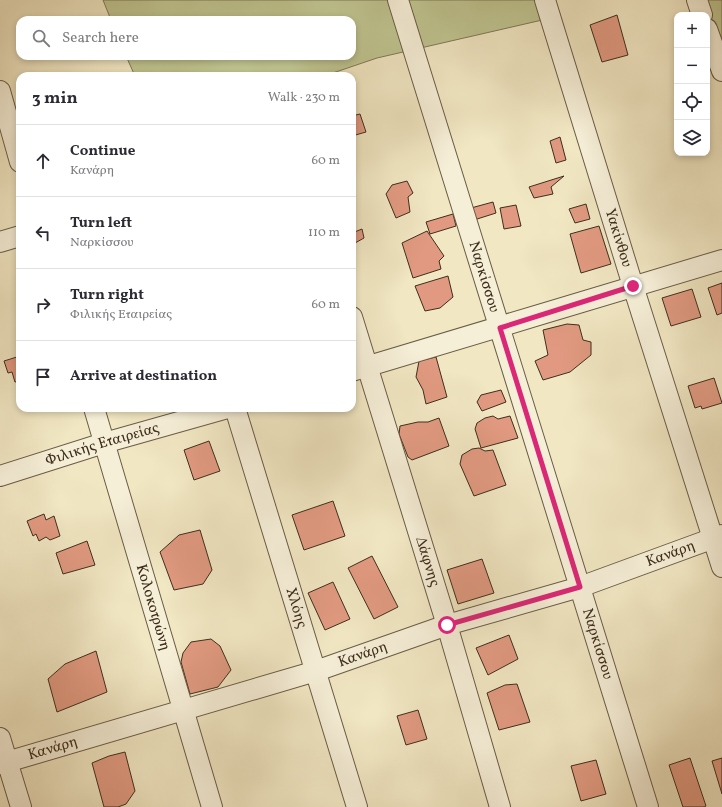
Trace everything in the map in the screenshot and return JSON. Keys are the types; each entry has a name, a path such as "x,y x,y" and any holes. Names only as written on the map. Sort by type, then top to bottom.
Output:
{"street":[{"name":"Ναρκίσσου","path":"398,0 648,807"},
{"name":"Υακίνθου","path":"545,0 633,286 717,536 722,568"},
{"path":"697,0 701,12"},
{"path":"710,37 722,71"},
{"path":"0,91 16,148"},
{"path":"0,242 16,237"},
{"path":"360,369 722,260"},
{"name":"Δάφνης","path":"356,343 360,369 447,625 500,807"},
{"name":"Κολοκοτρώνη","path":"95,412 182,710 212,807"},
{"name":"Φιλικής Εταιρείας","path":"0,476 104,443 214,412"},
{"name":"Χλόης","path":"236,412 357,807"},
{"name":"Κανάρη","path":"4,763 316,671 447,625 580,587 717,536"},
{"path":"0,738 4,763 21,807"}],"green space":[{"path":"103,0 546,0 551,18 377,58 336,72 133,72 128,60 356,60 356,16 109,16"},
{"path":"701,0 722,0 722,57 710,24 710,12 705,12"}],"building":[{"path":"617,15 628,55 602,62 590,25"},
{"path":"360,114 366,132 356,135 356,115"},
{"path":"560,137 566,160 556,163 550,141"},
{"path":"564,176 551,187 553,194 534,198 529,187"},
{"path":"407,181 413,193 408,197 410,212 396,218 386,194 392,185"},
{"path":"493,202 496,213 474,220 471,208"},
{"path":"586,204 590,219 575,223 569,209"},
{"path":"516,205 521,226 504,229 500,208"},
{"path":"453,214 456,226 430,234 426,222"},
{"path":"599,226 611,264 581,273 570,234"},
{"path":"362,229 364,238 356,242 356,231"},
{"path":"427,231 444,256 439,261 441,269 413,278 402,243"},
{"path":"448,276 453,297 440,308 425,311 415,286"},
{"path":"722,283 722,313 717,315 708,288"},
{"path":"692,289 701,317 671,326 662,298"},
{"path":"567,324 579,325 583,340 591,342 591,355 570,372 543,380 535,361 548,355 543,330"},
{"path":"16,357 16,382 12,372 8,373 4,361"},
{"path":"436,357 447,397 426,404 423,390 416,377 419,361"},
{"path":"714,378 722,403 702,409 701,406 695,408 688,386"},
{"path":"501,390 506,402 482,411 477,402 481,395"},
{"path":"493,416 498,419 510,416 518,438 481,448 475,429 477,423 485,418"},
{"path":"439,418 449,446 412,460 408,457 399,434 400,426 418,422 428,422"},
{"path":"209,441 220,471 194,480 184,450"},
{"path":"479,448 485,451 493,450 506,485 474,496 460,464 462,455 472,449"},
{"path":"333,501 345,536 304,550 292,515"},
{"path":"44,514 46,520 54,516 60,536 50,540 46,537 39,541 36,534 33,536 27,521"},
{"path":"200,530 212,570 203,584 174,590 160,552 179,535"},
{"path":"87,541 95,565 63,574 56,553"},
{"path":"372,556 398,607 374,619 348,568"},
{"path":"482,559 494,593 458,604 447,570"},
{"path":"333,582 350,619 325,630 308,593"},
{"path":"509,635 518,659 488,675 476,648"},
{"path":"211,639 220,646 231,670 218,687 190,694 181,662 183,653 191,642"},
{"path":"96,651 107,692 57,712 48,679 65,664"},
{"path":"517,684 530,722 499,730 487,693 505,685"},
{"path":"418,710 427,739 406,745 397,716"},
{"path":"125,752 135,791 126,804 118,807 104,807 92,763 109,756"},
{"path":"690,758 706,806 704,807 683,807 669,765"},
{"path":"722,758 722,794 712,761"},
{"path":"596,760 606,794 581,801 571,766"}],"route":[{"path":"447,625 580,587 500,328 633,286"}]}
